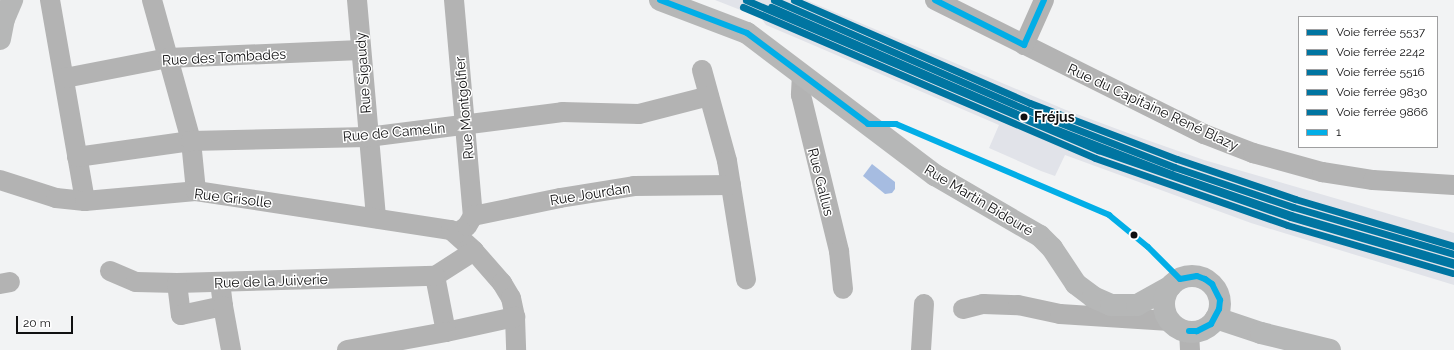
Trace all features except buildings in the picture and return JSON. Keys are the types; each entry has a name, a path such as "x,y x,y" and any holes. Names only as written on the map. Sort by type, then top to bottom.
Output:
{"main road":[{"path":"0,39 4,19 12,0"},
{"name":"Rue Martin Bidouré","path":"660,0 747,34 802,74 934,176 1040,236 1052,248 1076,284 1093,297 1111,305 1137,305 1170,288"},
{"path":"1188,276 1205,279 1212,284 1220,300 1216,318 1189,341 1170,321 1164,304 1170,288 1188,276"},
{"path":"1216,318 1261,333 1330,350"}],"street":[{"path":"50,0 65,78 85,201"},
{"path":"152,0 191,141 196,191"},
{"name":"Rue Sigaudy","path":"357,0 376,218"},
{"name":"Rue Montgolfier","path":"454,0 467,125 473,216"},
{"name":"Rue du Capitaine René Blazy","path":"935,0 1204,134 1252,153 1322,172 1372,180 1454,186"},
{"path":"1024,45 1044,0"},
{"name":"Rue des Tombades","path":"65,78 168,58 361,50"},
{"path":"702,70 727,161 746,279"},
{"name":"Rue Gallus","path":"802,74 801,95 839,251 843,289"},
{"name":"Rue de Camelin","path":"77,157 191,141 368,137 562,112 639,114 708,96"},
{"name":"Rue Grisolle","path":"4,182 56,198 85,201 196,191 451,230 457,233"},
{"name":"Rue Jourdan","path":"473,216 560,198 634,186 731,185"},
{"path":"473,216 467,226 457,233 502,283 511,298 515,317 516,350"},
{"path":"446,332 435,276 474,251"},
{"name":"Rue de la Juiverie","path":"110,271 136,282 177,283 435,276"},
{"path":"220,282 231,350"},
{"path":"177,283 181,315 223,306"},
{"path":"922,350 924,304"},
{"path":"963,309 984,304 1018,306 1060,314 1170,321"},
{"path":"347,350 446,332 515,317"}],"shaded area":[{"path":"715,0 806,0 1066,110 1144,139 1204,160 1454,233 1454,285 1251,223 1065,155 1055,176 1041,171 989,148 999,125 766,25 761,18"}],"water":[{"path":"872,164 895,182 895,189 892,193 885,194 863,176"}],"rail line":[{"name":"5537","path":"746,0 1098,150 1290,217 1454,265"},
{"name":"2242","path":"774,0 1027,110 1174,167 1293,207 1454,254"},
{"name":"9866","path":"794,0 1030,103 1177,159 1295,199 1454,246"},
{"name":"9830","path":"743,7 1095,158 1287,225 1452,273"},
{"name":"5516","path":"771,7 1024,117 1171,174 1291,215 1452,262"}],"transit line":[{"name":"1","path":"660,0 747,33 868,124"},
{"name":"1","path":"935,0 1024,45"},
{"name":"1","path":"1024,45 1044,0"},
{"name":"1","path":"868,124 896,124 1109,215 1148,247 1180,279"},
{"name":"1","path":"1180,279 1197,276 1205,279 1212,284 1220,300 1219,309 1211,324 1197,331 1189,331"}],"place":[{"name":"Fréjus","path":"1024,117"}]}
